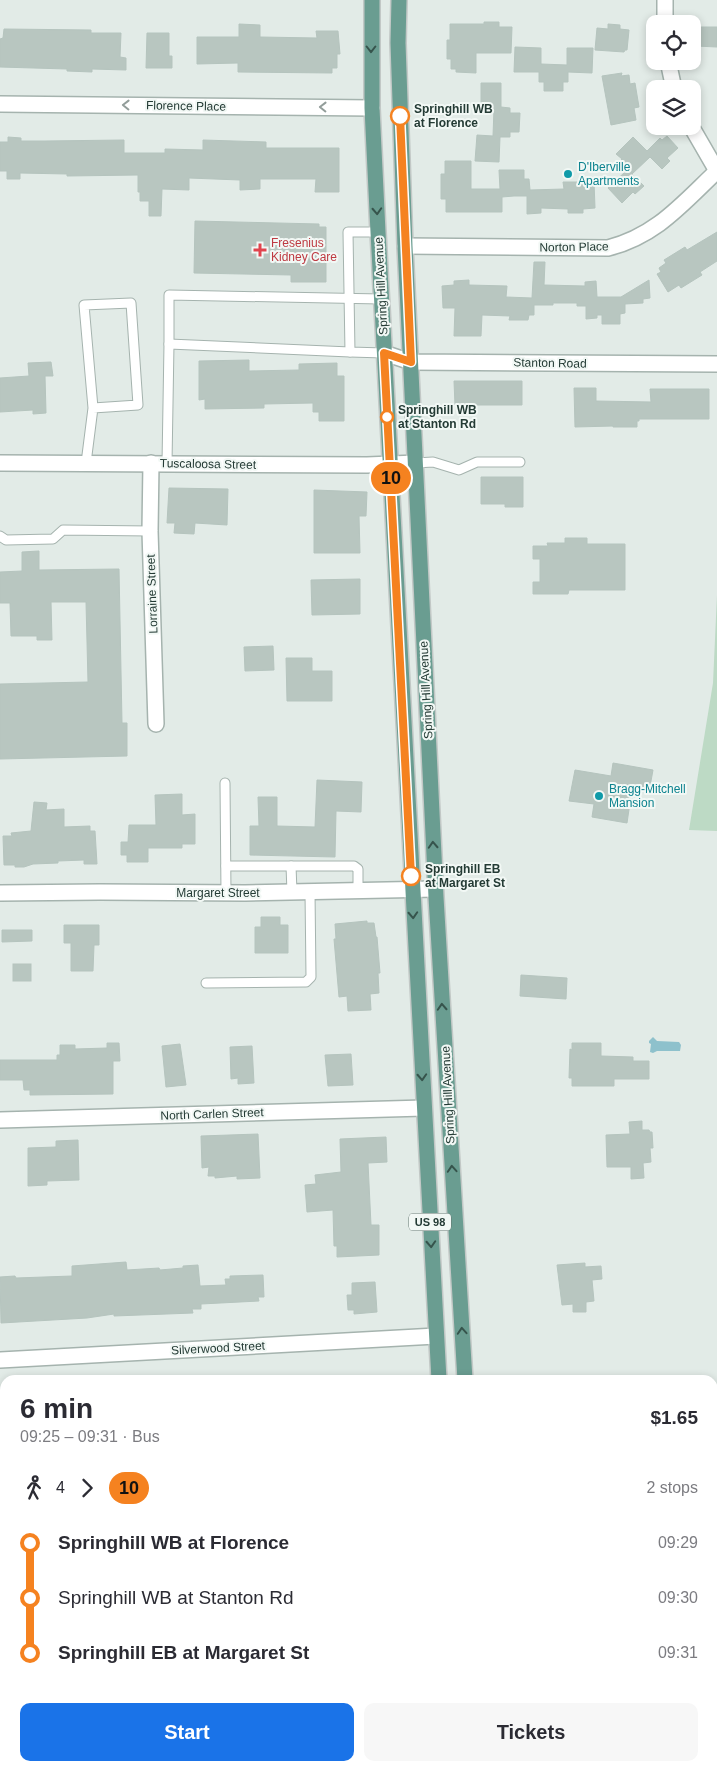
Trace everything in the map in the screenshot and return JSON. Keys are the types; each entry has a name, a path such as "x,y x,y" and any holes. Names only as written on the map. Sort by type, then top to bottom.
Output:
{"main road":[{"name":"Spring Hill Avenue","path":"372,0 372,108 381,299 439,1375"},
{"name":"Spring Hill Avenue","path":"399,0 398,42 405,246 436,889 465,1375"}],"street":[{"path":"665,0 665,15"},
{"name":"Florence Place","path":"0,104 372,108"},
{"path":"695,135 717,171"},
{"name":"Norton Place","path":"405,246 608,248 625,244 666,220 717,171"},
{"name":"Stanton Road","path":"384,353 411,362 717,364"},
{"name":"Tuscaloosa Street","path":"0,463 390,465 416,463"},
{"name":"Lorraine Street","path":"151,463 150,531 156,724"},
{"name":"Margaret Street","path":"0,893 226,893 436,889"},
{"name":"North Carlen Street","path":"0,1120 424,1108"},
{"name":"Silverwood Street","path":"0,1360 436,1336"}],"lane":[{"path":"350,352 348,232 378,232"},
{"path":"167,464 169,295 381,299"},
{"path":"86,463 93,408 84,305 131,303 138,405 93,408"},
{"path":"169,344 384,353"},
{"path":"416,463 433,462 458,470 477,462 520,462"},
{"path":"0,536 6,540 53,539 63,530 150,531"},
{"path":"225,783 226,893"},
{"path":"226,866 354,866 358,869 358,891"},
{"path":"292,866 292,892"},
{"path":"206,982 306,982 311,977 310,892"}],"green space":[{"path":"717,595 717,831 689,830 713,683"}],"water":[{"path":"653,1037 657,1041 679,1042 681,1045 680,1051 650,1052 651,1044 649,1041"}],"building":[{"path":"484,22 499,22 499,27 512,27 511,53 476,53 476,73 456,72 456,69 451,69 451,59 447,59 447,40 450,40 450,24 484,24"},
{"path":"239,24 260,25 260,37 317,38 316,31 338,31 340,54 337,54 337,68 332,68 332,73 238,72 238,63 197,64 197,37 239,37"},
{"path":"608,24 620,25 620,29 629,30 627,50 624,52 595,50 597,28 608,29"},
{"path":"701,27 717,27 717,47 701,46"},
{"path":"4,29 91,30 91,33 121,33 120,57 126,58 126,70 92,69 92,72 67,71 67,69 0,67 0,39 3,38"},
{"path":"147,33 169,33 169,56 172,56 172,68 146,68"},
{"path":"515,47 541,48 541,64 567,65 567,48 593,48 592,73 568,72 568,82 563,82 563,91 544,91 544,82 539,82 539,72 514,72"},
{"path":"622,73 621,76 629,75 630,84 635,83 639,107 634,108 636,120 611,125 602,76"},
{"path":"481,83 501,83 501,107 510,108 510,113 520,113 519,132 510,132 510,137 500,137 499,162 475,161 477,135 493,136 494,109 481,109"},
{"path":"667,136 678,148 667,158 670,161 662,169 650,157 632,174 644,186 635,194 633,192 622,203 608,188 626,171 618,163 622,159 616,154 633,137 647,151 660,138 662,140"},
{"path":"8,137 21,138 21,141 124,140 124,153 165,153 165,149 203,150 203,140 266,142 266,148 339,148 339,192 315,192 316,179 260,179 260,189 240,190 240,180 189,178 189,190 162,189 161,216 149,216 149,201 140,201 138,175 67,176 67,174 20,173 20,179 7,179 7,171 0,171 0,142 8,142"},
{"path":"445,161 471,161 471,189 500,189 499,170 524,170 524,179 529,179 530,190 564,189 563,182 594,182 595,208 583,209 583,213 568,213 568,209 541,208 541,213 527,214 527,196 514,196 502,197 502,212 446,212 446,199 441,199 441,174 445,174"},
{"name":"Fresenius Kidney Care","path":"195,221 319,224 319,227 326,227 326,282 291,282 291,275 194,273"},
{"path":"717,232 717,261 700,272 702,275 681,288 679,285 668,292 657,274 661,272 659,268 666,263 664,260 685,247 687,250"},
{"path":"534,262 545,262 544,285 585,286 585,282 596,281 597,297 621,297 649,280 650,298 643,299 643,303 625,304 625,313 620,314 620,324 602,324 602,315 597,315 597,318 586,319 586,306 577,306 577,303 553,303 553,305 534,305 534,315 529,315 528,320 509,320 510,316 482,315 481,336 454,336 455,308 443,308 442,286 454,285 454,281 469,280 469,285 507,286 506,297 532,298"},
{"path":"249,360 249,371 299,370 299,364 337,363 337,376 344,376 344,421 319,421 319,412 313,412 313,403 264,404 264,408 205,409 205,399 199,400 199,361"},
{"path":"51,362 53,376 45,376 46,413 33,414 33,410 0,412 0,378 29,376 28,363"},
{"path":"454,381 522,381 522,405 455,405"},
{"path":"574,388 596,388 596,401 651,402 650,389 709,389 709,419 639,419 637,427 575,427"},
{"path":"481,477 523,477 523,507 505,507 505,504 481,504"},
{"path":"169,488 228,489 227,525 195,523 194,534 174,533 175,523 167,523"},
{"path":"314,490 367,492 366,516 359,516 360,553 314,553"},
{"path":"565,538 587,538 587,544 625,544 625,590 569,590 568,594 533,594 533,582 540,582 540,559 533,559 533,546 548,546 547,543 565,543"},
{"path":"39,551 39,570 119,569 122,723 127,723 127,756 0,759 0,684 88,682 86,602 51,602 52,640 37,640 37,636 11,636 10,603 0,603 0,572 22,571 22,552"},
{"path":"360,579 360,614 312,615 311,580"},
{"path":"273,646 274,670 245,671 244,647"},
{"path":"286,658 312,658 312,671 332,671 332,701 287,701"},
{"name":"Bragg-Mitchell Mansion","path":"613,763 653,770 649,792 632,789 627,823 592,817 594,804 569,801 575,770 611,776"},
{"path":"317,780 362,782 361,812 336,811 335,857 250,855 250,826 259,826 258,797 277,797 277,826 315,827"},
{"path":"182,794 182,815 195,814 195,844 182,844 182,848 148,848 148,862 127,862 127,855 121,855 121,842 128,842 129,825 156,825 155,795"},
{"path":"34,802 47,803 46,810 64,809 64,827 90,826 90,831 95,831 97,864 84,864 84,860 58,861 58,863 33,864 24,867 4,865 3,836 12,836 11,833 31,831"},
{"path":"261,917 280,917 280,925 288,925 288,953 255,953 255,927 261,927"},
{"path":"367,921 367,923 374,923 377,937 380,973 378,973 379,993 370,994 371,1010 348,1011 347,996 339,997 334,939 336,939 335,924"},
{"path":"64,925 99,925 99,945 94,945 93,971 71,971 71,943 64,943"},
{"path":"2,930 32,930 32,941 2,942"},
{"path":"13,964 31,964 31,981 13,981"},
{"path":"521,975 567,978 566,999 520,996"},
{"path":"107,1043 119,1043 120,1061 113,1061 113,1094 30,1095 30,1090 24,1090 23,1080 0,1080 0,1060 57,1060 57,1055 60,1055 60,1045 75,1045 75,1049 107,1048"},
{"path":"572,1043 601,1043 601,1056 633,1057 633,1061 649,1061 649,1079 614,1079 614,1086 572,1086 572,1078 569,1078"},
{"path":"180,1044 186,1085 166,1087 162,1046"},
{"path":"252,1046 254,1083 238,1084 238,1078 231,1079 230,1047"},
{"path":"351,1054 353,1085 328,1086 325,1055"},
{"path":"642,1121 642,1130 652,1132 653,1148 650,1148 651,1162 643,1163 644,1178 631,1179 631,1167 607,1167 606,1135 630,1134 629,1122"},
{"path":"258,1134 260,1178 237,1179 237,1176 215,1178 215,1176 208,1176 209,1167 202,1168 201,1136"},
{"path":"386,1137 387,1162 368,1163 371,1225 379,1225 379,1255 337,1257 337,1246 334,1246 333,1210 307,1212 305,1185 316,1184 315,1175 341,1172 340,1139"},
{"path":"78,1140 79,1180 47,1181 47,1185 28,1186 28,1148 56,1147 56,1141"},
{"path":"126,1262 127,1270 159,1268 160,1270 198,1265 200,1286 226,1285 225,1279 230,1279 230,1276 263,1275 264,1297 258,1297 259,1301 201,1304 201,1309 192,1309 193,1313 114,1316 114,1314 87,1318 1,1323 0,1277 72,1276 72,1266"},
{"path":"585,1263 585,1267 601,1266 602,1279 592,1280 594,1301 586,1302 586,1312 573,1312 573,1304 562,1305 557,1265"},
{"path":"375,1282 377,1312 354,1314 354,1310 348,1310 347,1295 352,1295 352,1283"}],"bus line":[{"name":"10","path":"400,116 411,362 384,353 411,876"}],"place":[{"name":"Springhill WB at Florence","path":"400,116"},
{"name":"D'Iberville Apartments","path":"568,174"},
{"name":"Fresenius Kidney Care","path":"260,250"},
{"name":"Springhill WB at Stanton Rd","path":"387,417"},
{"name":"Bragg-Mitchell Mansion","path":"599,796"},
{"name":"Springhill EB at Margaret St","path":"411,876"}]}
